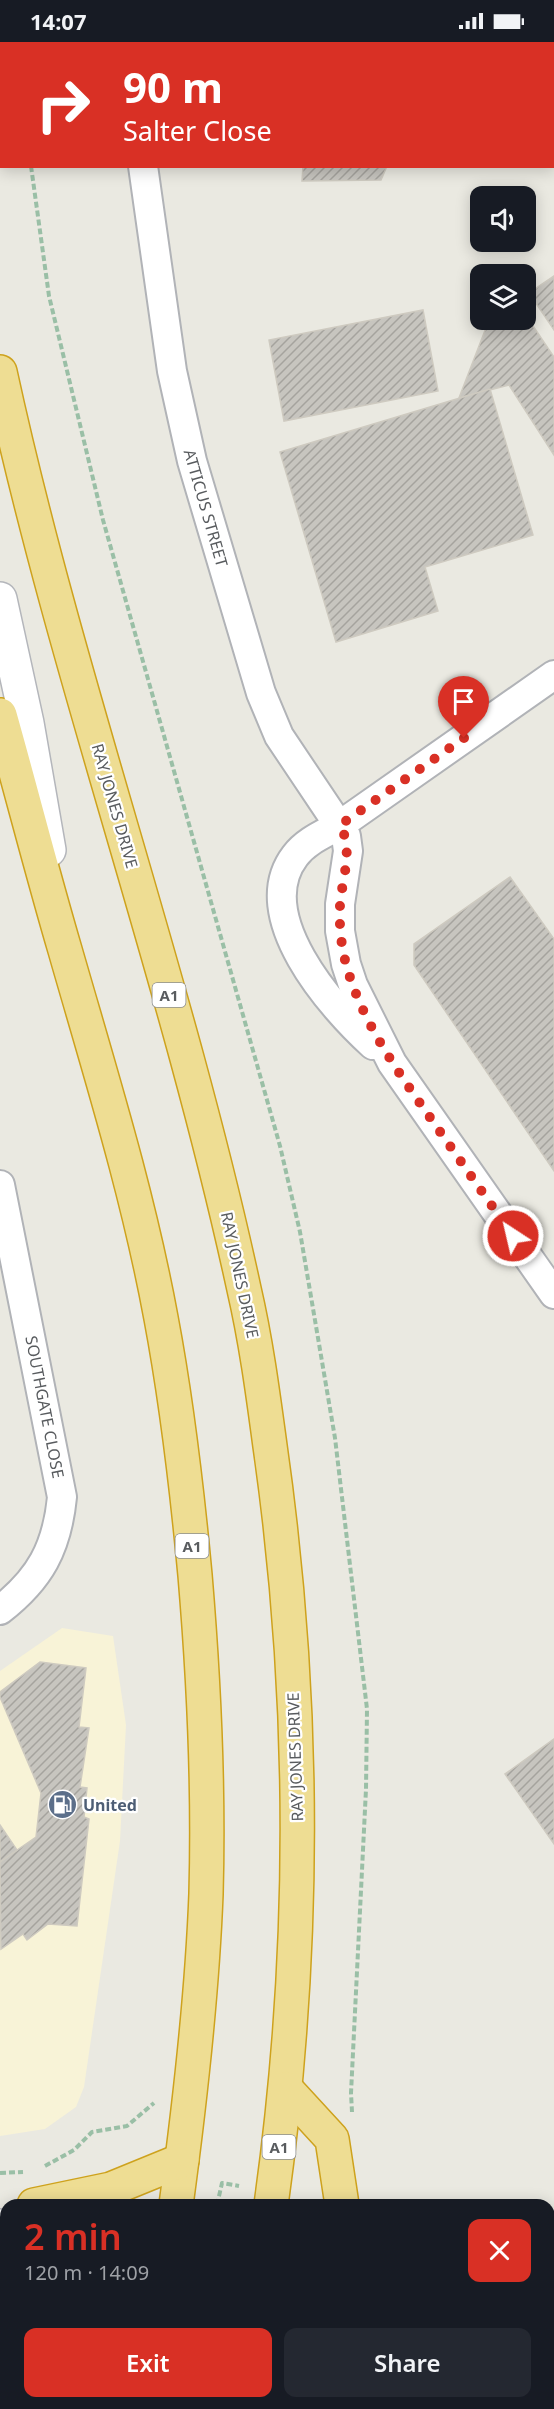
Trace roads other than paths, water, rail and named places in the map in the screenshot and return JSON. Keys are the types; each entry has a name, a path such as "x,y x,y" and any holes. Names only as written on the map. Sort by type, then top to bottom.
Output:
{"highway":[{"name":"RAY JONES DRIVE","path":"0,372 40,540 196,1089 246,1294 261,1386 283,1548 295,1727 298,1901 286,2089 272,2199"},
{"name":"A1","path":"0,715 119,1133 140,1219 162,1318 188,1498 207,1752 206,1894 192,2076 177,2199"},
{"path":"286,2089 332,2139 341,2199"},
{"path":"63,2199 111,2189 182,2160"}],"main road":[{"path":"0,599 27,723 64,946"}],"street":[{"name":"ATTICUS STREET","path":"143,168 172,371 192,461 268,712 286,747 346,836 348,851 340,904 341,943 353,985 392,1063"},
{"path":"554,675 340,825 311,842 294,858 283,888 285,921 297,950 323,989 350,1023 392,1063 554,1294"},
{"name":"SOUTHGATE CLOSE","path":"0,1185 62,1497 57,1530 45,1561 32,1582 0,1610"}],"place":[{"name":"United","path":"62,1805"}]}
